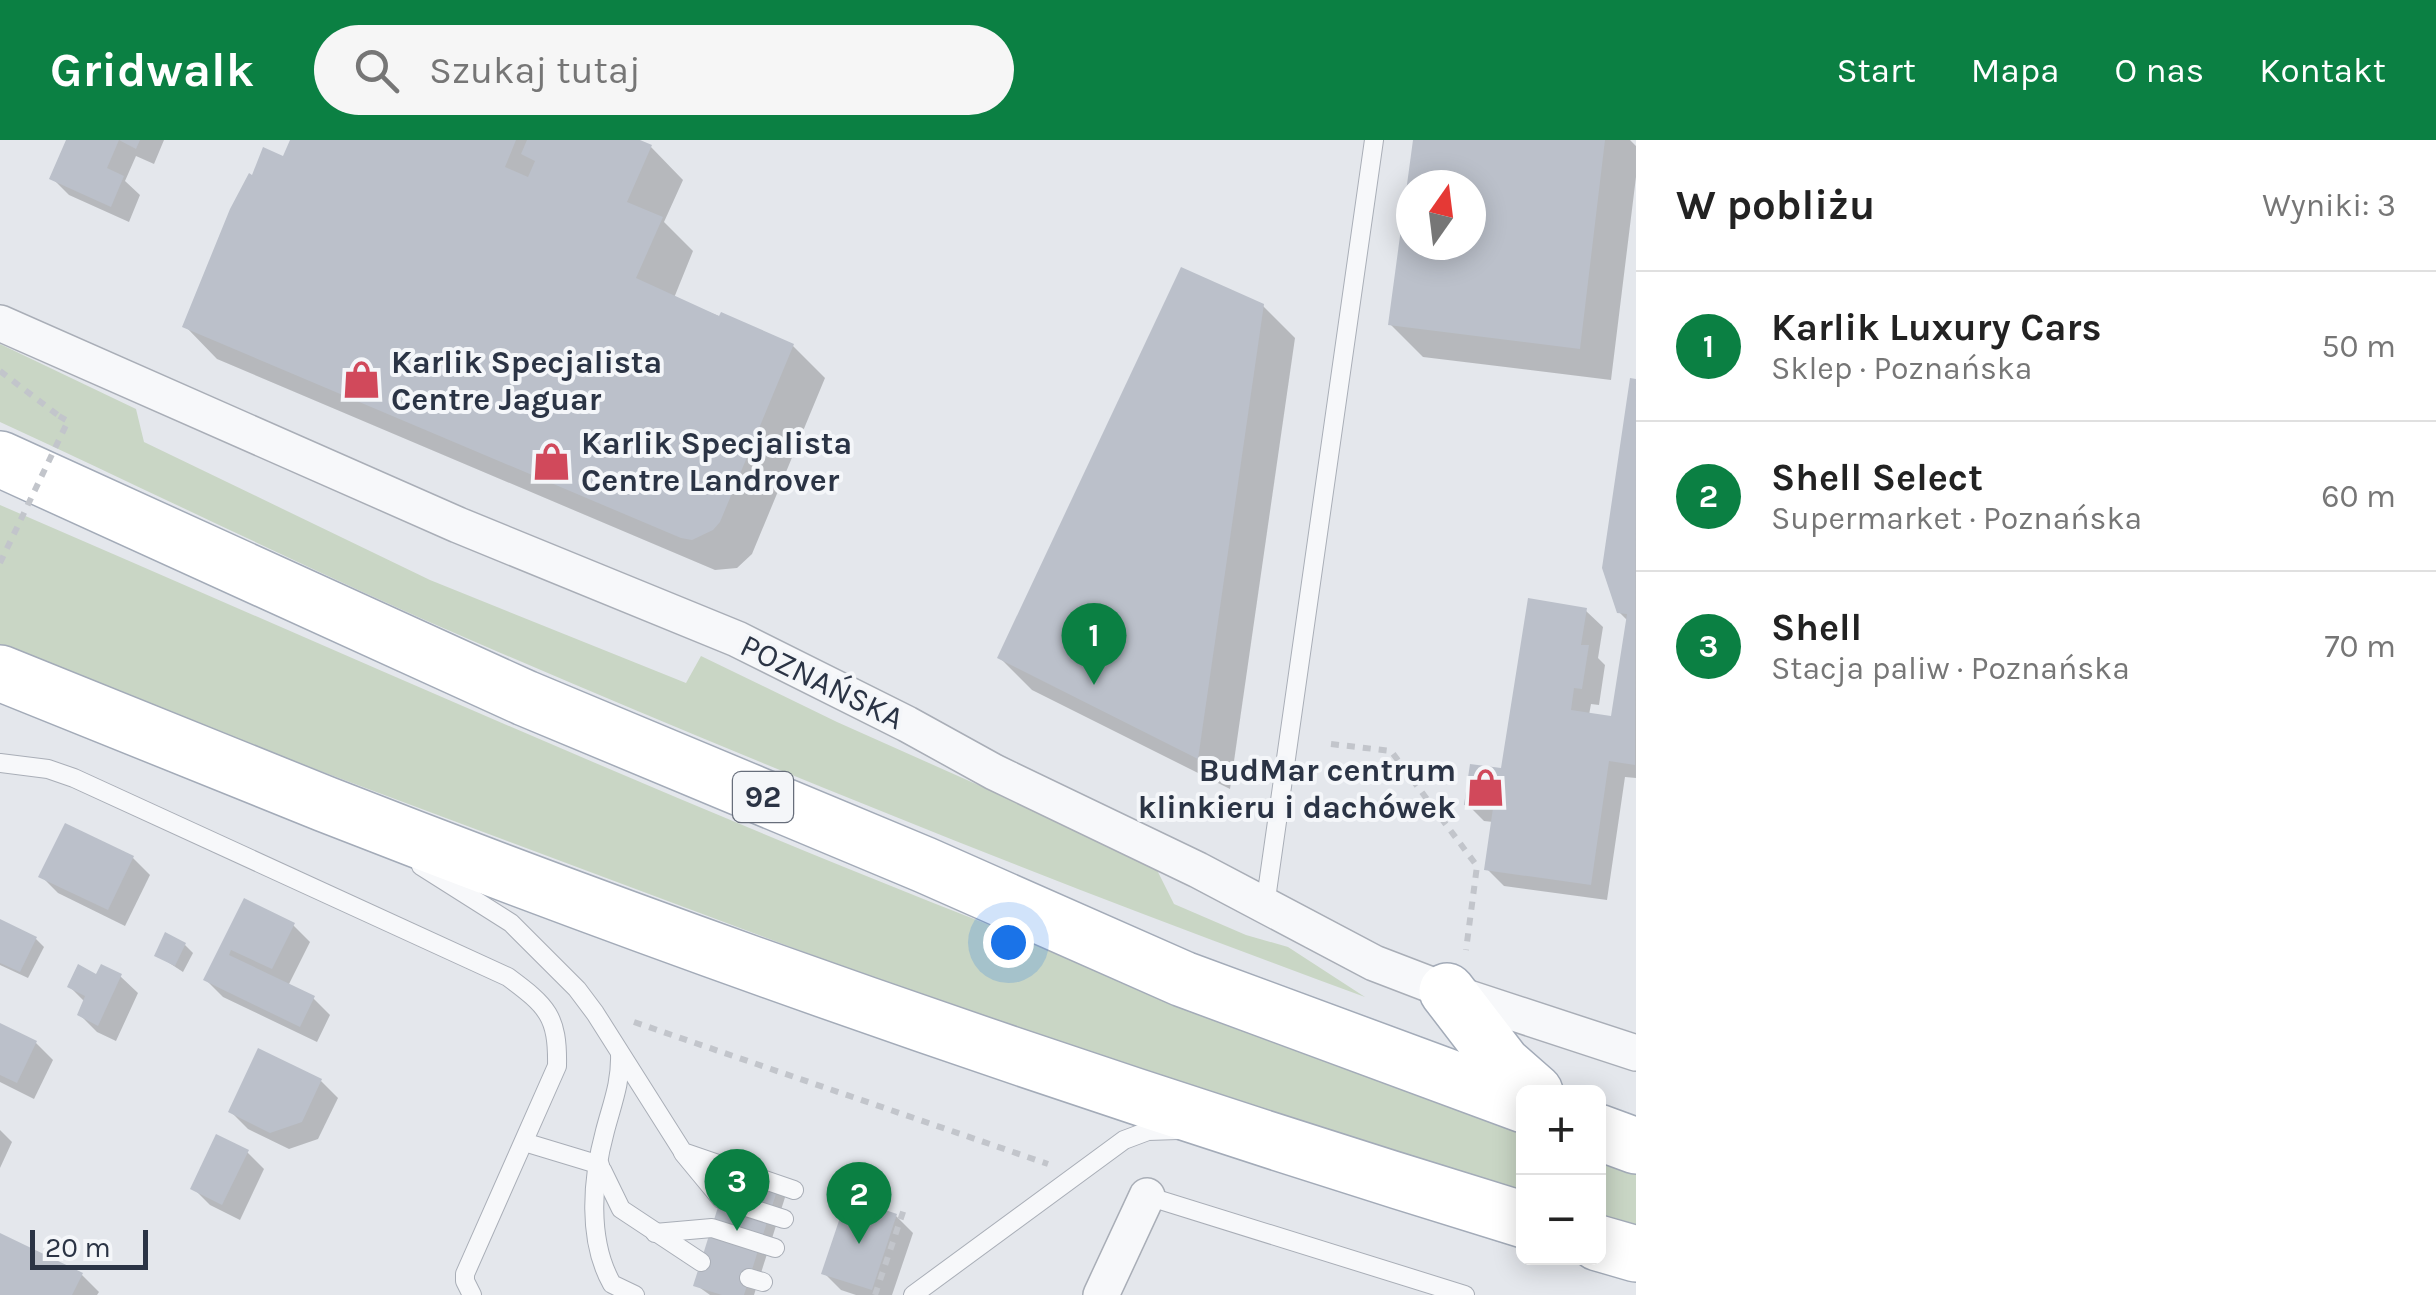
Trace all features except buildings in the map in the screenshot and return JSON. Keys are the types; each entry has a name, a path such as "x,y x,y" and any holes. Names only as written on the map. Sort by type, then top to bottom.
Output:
{"main road":[{"name":"92","path":"4,460 525,698 925,865 1183,979 1516,1103"},
{"path":"0,673 324,804 793,977 1330,1160 1516,1218"},
{"path":"1454,993 1504,1064 1526,1085"},
{"path":"1606,1245 1636,1254"}],"street":[{"name":"POZNAŃSKA","path":"0,323 458,525 737,640 994,772 1198,870 1374,963 1636,1053"},
{"path":"1101,1295 1147,1196"}],"lane":[{"path":"1265,906 1374,140"},
{"path":"0,763 48,769 74,778 518,985 540,1000 558,1034 558,1066 465,1274 472,1295"},
{"path":"324,804 511,923 595,1013 683,1152 720,1200 784,1219"},
{"path":"620,1054 618,1088 604,1131 594,1214 596,1249 612,1284 635,1295"},
{"path":"913,1295 1124,1140 1148,1131 1195,1130 1330,1160"},
{"path":"524,1142 600,1165"},
{"path":"683,1152 794,1190"},
{"path":"600,1165 622,1208 700,1262"},
{"path":"1147,1196 1465,1295"},
{"path":"655,1233 712,1228 774,1248"}],"path":[{"path":"0,371 68,422 0,564"},
{"path":"1331,744 1391,750 1477,866 1454,993"},
{"path":"595,1013 634,1022 1076,1174"},
{"path":"875,1295 904,1209"}],"green space":[{"path":"0,344 136,409 144,442 430,580 686,683 701,656 1157,870 1174,904 1246,935 1288,947 1365,997 1028,870 583,688 354,588 0,422"},
{"path":"0,505 844,867 1182,1000 1516,1123 1516,1197 931,1004 836,964 288,759 0,644"},
{"path":"1606,1157 1636,1167 1636,1233 1606,1224"}],"place":[{"name":"Karlik Specjalista Centre Jaguar","path":"361,380"},
{"name":"Karlik Specjalista Centre Landrover","path":"551,461"},
{"name":"Karlik Luxury Cars","path":"1094,685"},
{"name":"BudMar centrum klinkieru i dachówek","path":"1486,788"},
{"name":"Shell","path":"737,1231"},
{"name":"Shell Select","path":"859,1244"}]}
